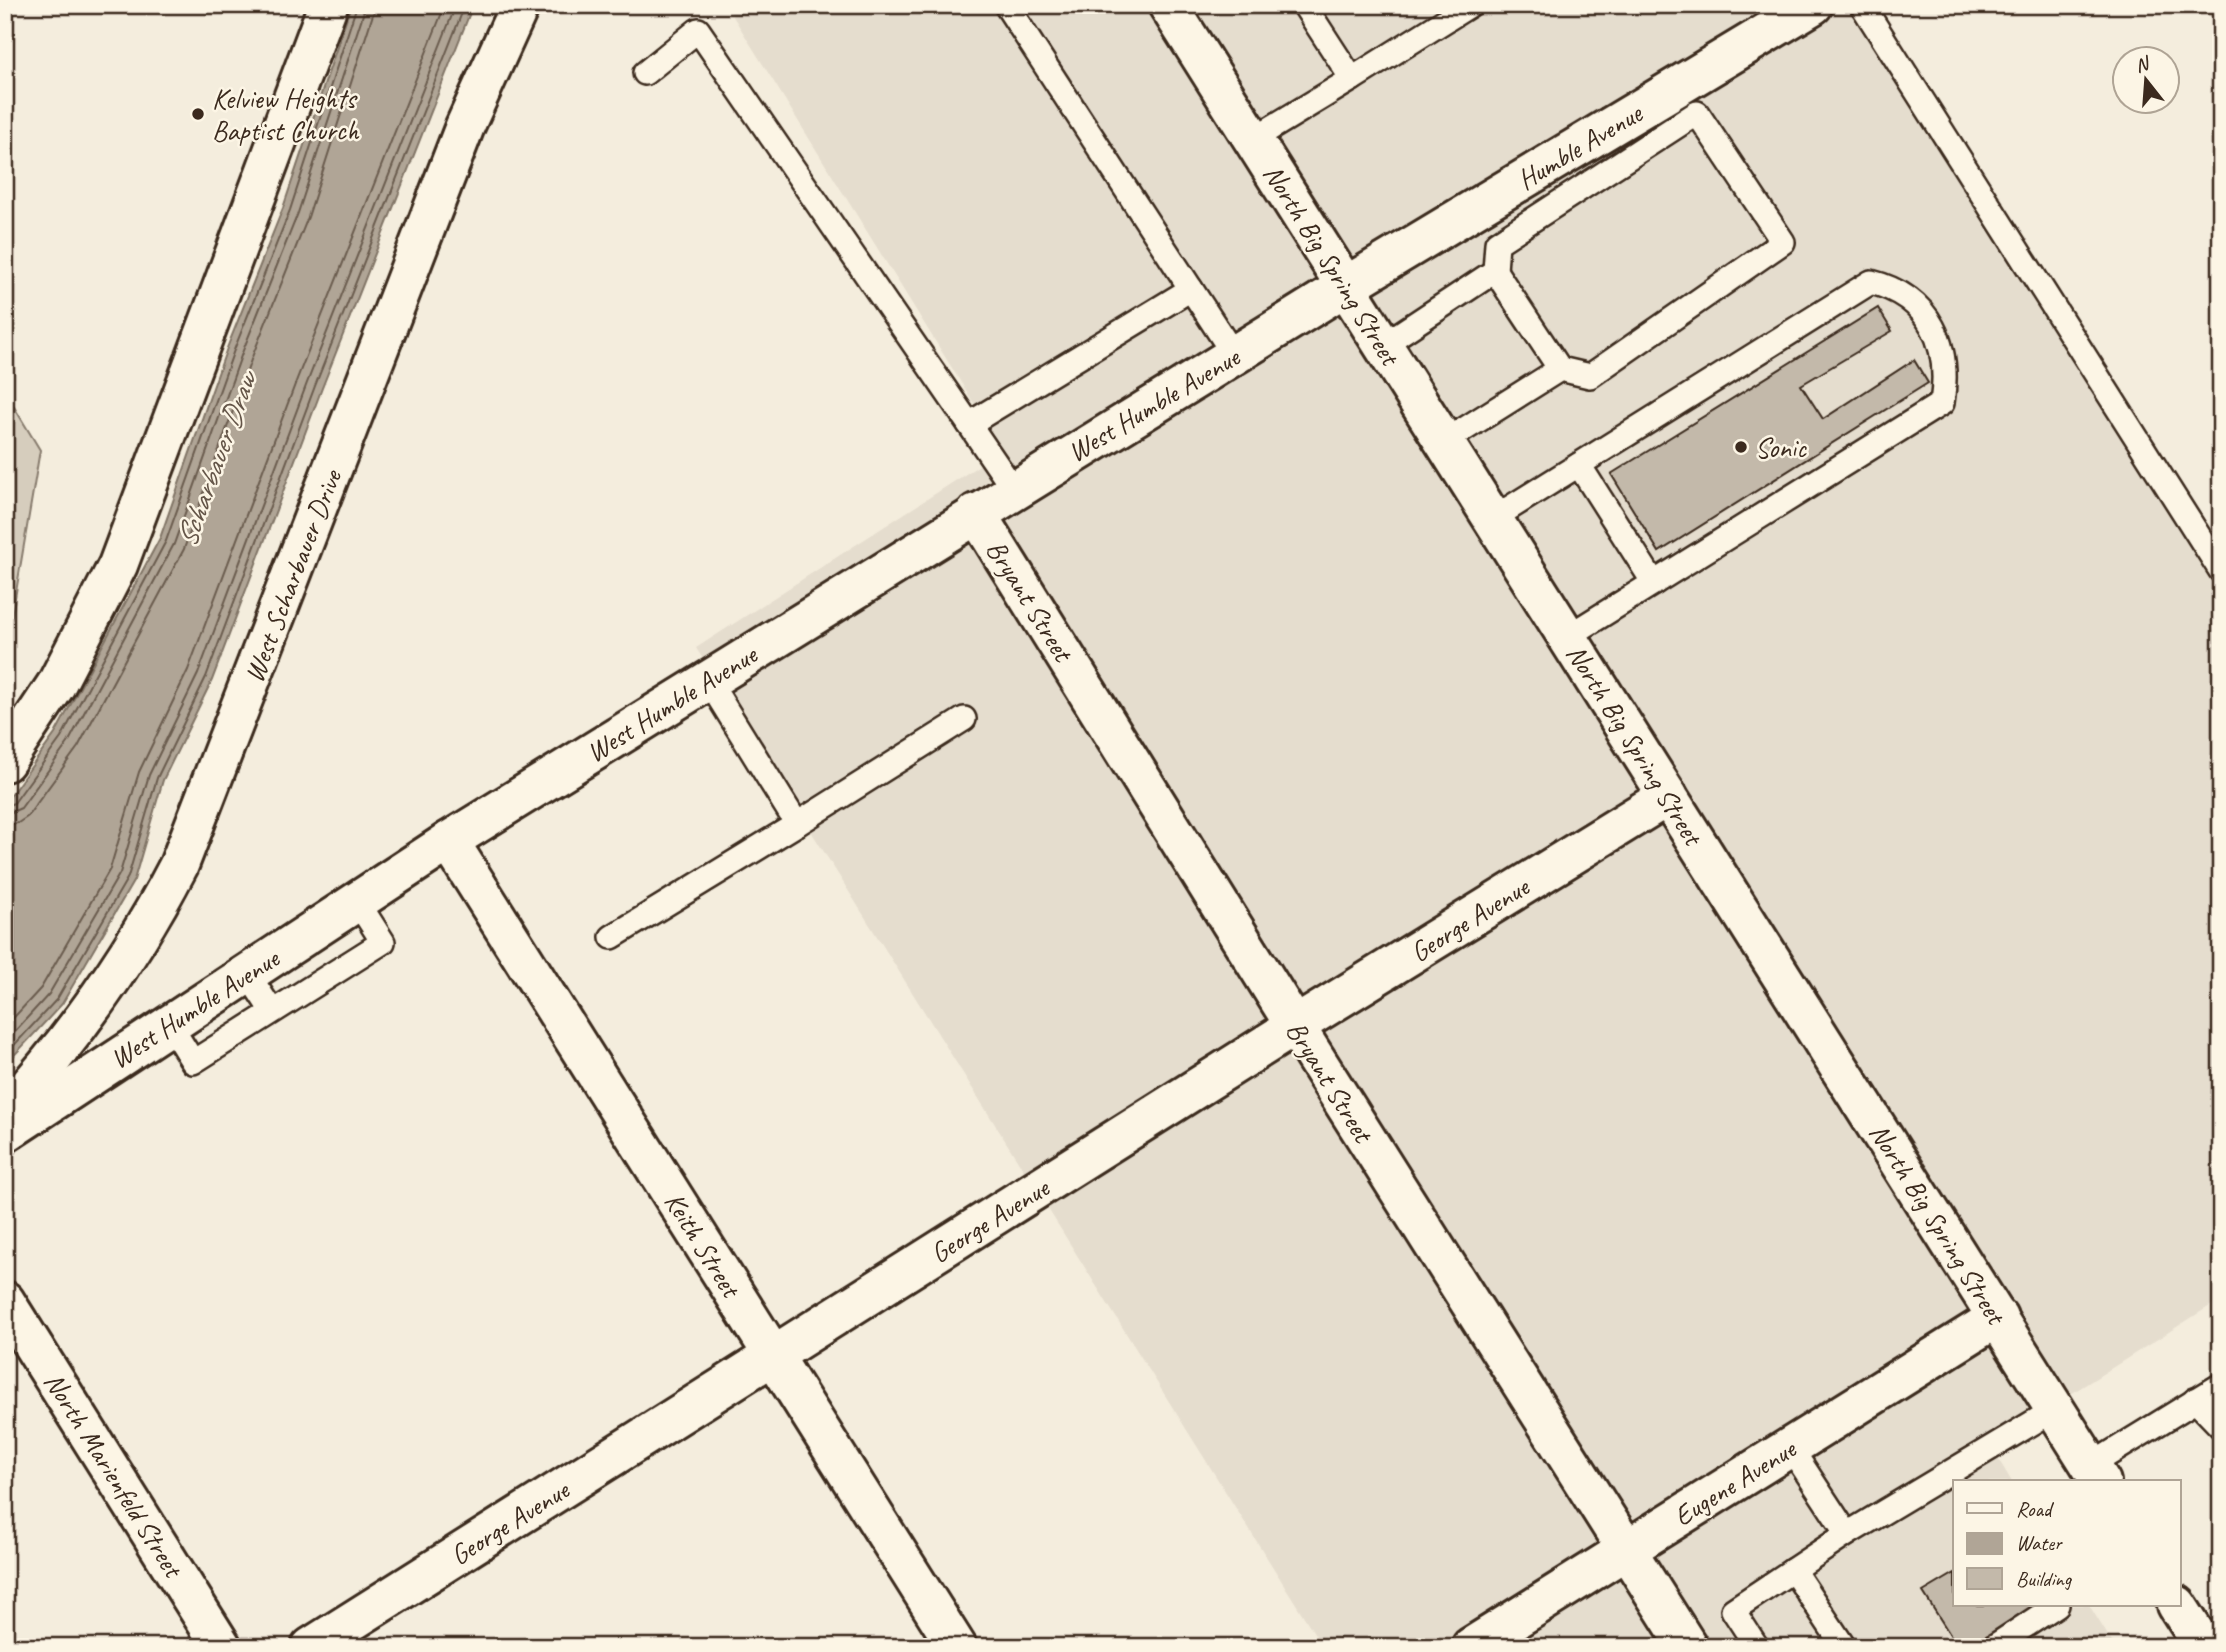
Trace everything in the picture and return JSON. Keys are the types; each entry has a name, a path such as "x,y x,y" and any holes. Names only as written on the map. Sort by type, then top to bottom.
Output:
{"main road":[{"path":"5,762 56,685 118,565 328,5"},
{"name":"West Scharbauer Drive","path":"5,1113 49,1065 107,989 150,922 179,865 465,126 520,5"},
{"name":"North Big Spring Street","path":"1168,5 2096,1474"},
{"name":"Humble Avenue","path":"1346,286 1813,5"},
{"name":"West Humble Avenue","path":"5,1133 449,841 1346,286"},
{"name":"Bryant Street","path":"976,513 1295,1026 1688,1647"},
{"name":"George Avenue","path":"311,1647 1295,1026 1668,796"},
{"name":"Keith Street","path":"449,841 957,1647"},
{"name":"North Marienfeld Street","path":"5,1301 222,1647"},
{"name":"Eugene Avenue","path":"1471,1647 1997,1317"},
{"path":"2178,1606 2204,1647"}],"lane":[{"path":"1006,5 1234,355"},
{"path":"1304,5 1352,79"},
{"path":"1253,139 1470,5"},
{"path":"1862,5 2221,571"},
{"path":"645,73 698,30 1014,490"},
{"path":"1697,113 1783,242 1590,376 1560,369 1495,271 1497,243 1697,113"},
{"path":"1383,345 1495,271"},
{"path":"1492,519 1871,282 1906,295 1923,313 1941,343 1945,383 1942,403 1567,637"},
{"path":"969,424 1191,289"},
{"path":"1444,442 1560,369"},
{"path":"1579,465 1654,583"},
{"path":"708,680 797,824"},
{"path":"612,937 964,719"},
{"path":"170,1024 193,1062 383,942 357,901"},
{"path":"247,973 272,1011"},
{"path":"2096,1474 2221,1385"},
{"path":"2195,1401 2221,1427"},
{"path":"1757,1647 1733,1610 1847,1534 2054,1410"},
{"path":"1790,1447 1847,1534"},
{"path":"1793,1570 1844,1647"},
{"path":"1993,1647 2055,1606"}],"shaded area":[{"path":"726,5 1867,5 2221,589 2221,1299 1990,1445 2011,1480 1953,1480 1953,1606 2090,1606 2115,1647 1323,1647 696,648 1003,450"},
{"path":"5,392 40,450 5,657"}],"water":[{"name":"Scharbauer Draw","path":"351,5 473,5 322,388 212,680 163,780 134,880 62,1004 5,1065 5,803 55,734 160,538 227,348 283,208"}],"building":[{"name":"Sonic","path":"1878,308 1892,331 1801,385 1823,419 1914,360 1928,383 1659,552 1611,474"},
{"path":"1953,1574 1953,1606 2039,1606 1973,1647 1958,1647 1923,1592"}],"place":[{"name":"Kelview Heights Baptist Church","path":"198,114"},
{"name":"Sonic","path":"1741,447"}]}
